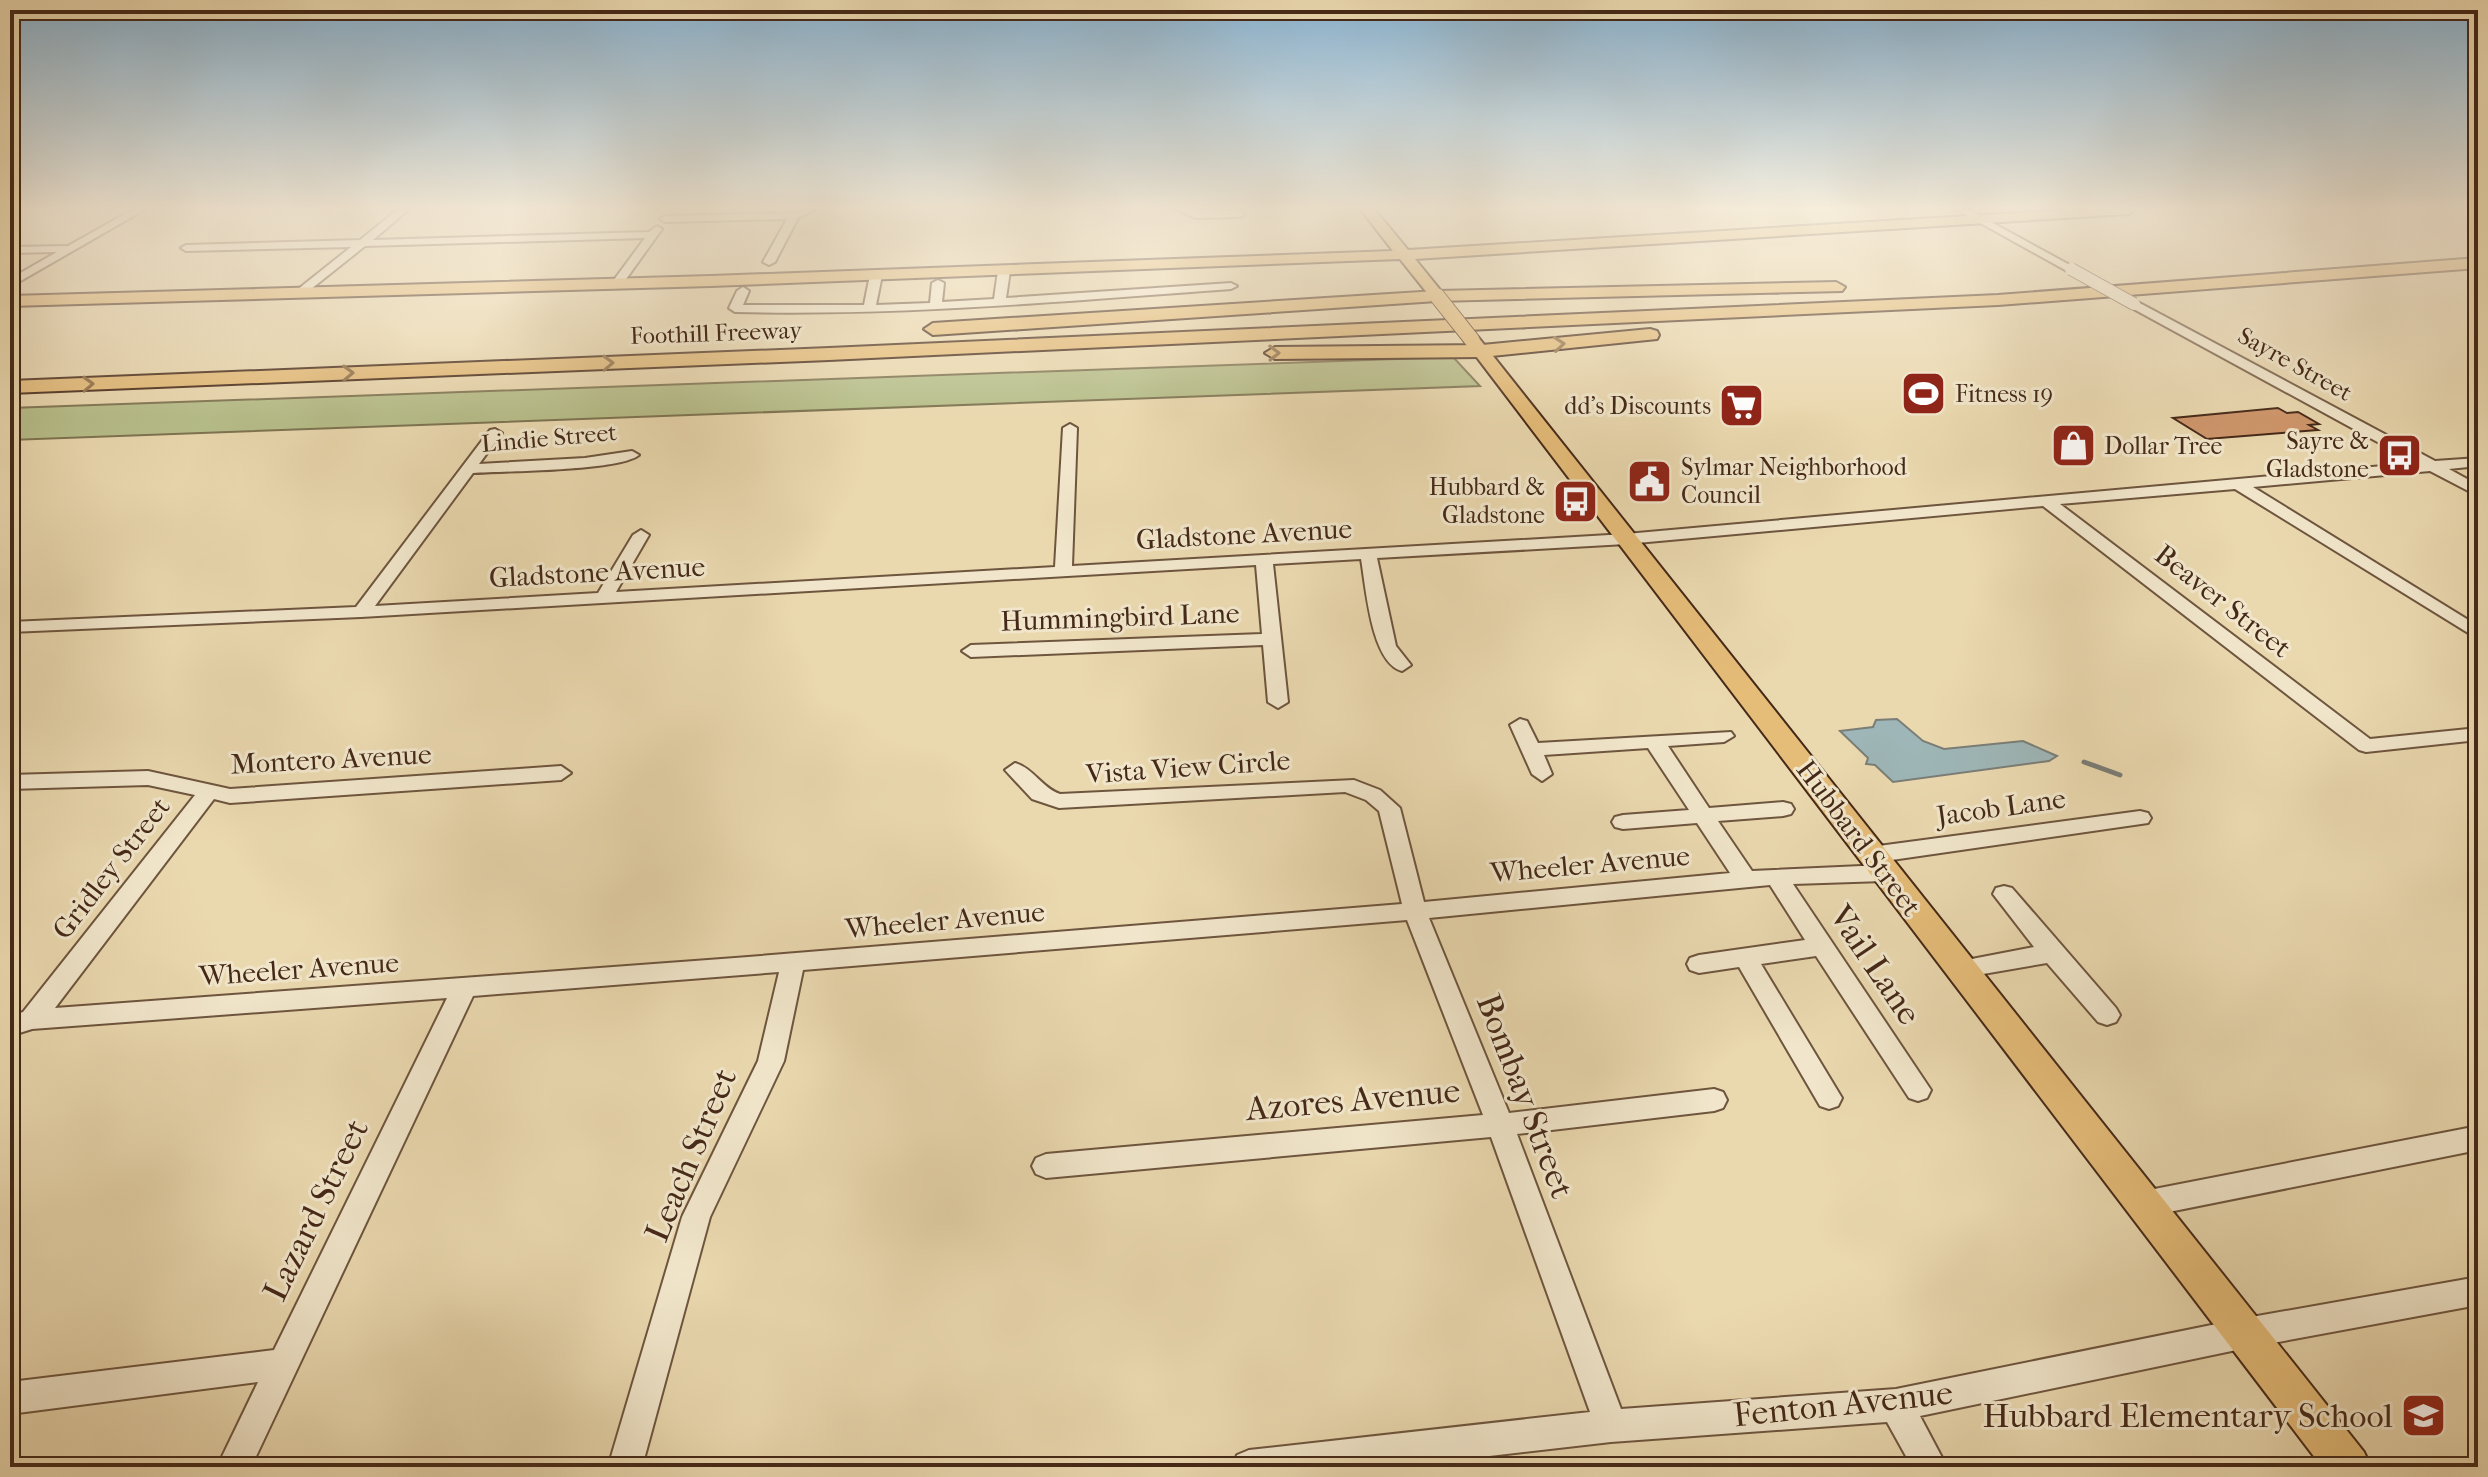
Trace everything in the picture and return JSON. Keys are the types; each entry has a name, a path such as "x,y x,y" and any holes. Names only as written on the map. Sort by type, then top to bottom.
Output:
{"highway":[{"name":"Foothill Freeway","path":"10,370 1670,303 2065,279"},
{"name":"Foothill Freeway","path":"10,387 829,354 1998,300 2271,279"},
{"path":"758,341 1437,296 1954,287"},
{"path":"829,354 1482,351 1884,315 1998,300"}],"main road":[{"path":"10,301 763,279"},
{"name":"Hubbard Street","path":"1423,279 1773,723 1878,864 2349,1467"}],"street":[{"path":"301,293 318,279"},
{"path":"617,284 621,279"},
{"path":"869,308 875,279"},
{"path":"1000,302 1003,279"},
{"path":"1129,279 1131,292"},
{"name":"Sayre Street","path":"2089,279 2478,491"},
{"path":"936,305 938,283"},
{"path":"743,291 735,308 802,305 869,308 1000,302 1066,292 1231,287"},
{"path":"1063,571 1070,428"},
{"path":"361,612 495,433"},
{"name":"Lindie Street","path":"470,469 585,462 632,455"},
{"name":"Gladstone Avenue","path":"10,627 361,612 1626,539 2478,462"},
{"path":"2235,482 2478,634"},
{"name":"Beaver Street","path":"2046,501 2366,746 2478,734"},
{"path":"604,598 641,535"},
{"path":"1368,553 1387,647 1402,665"},
{"path":"1264,559 1278,702"},
{"name":"Hummingbird Lane","path":"971,651 1271,639"},
{"path":"1520,725 1542,774"},
{"path":"1532,750 1724,736"},
{"path":"1654,741 1746,880"},
{"name":"Vista View Circle","path":"1015,770 1039,794 1059,801 1347,785 1373,795"},
{"name":"Montero Avenue","path":"10,782 148,778 230,796 561,773"},
{"name":"Gridley Street","path":"21,1023 209,792"},
{"name":"Bombay Street","path":"1373,795 1389,808 1415,911 1500,1125 1611,1426"},
{"path":"1623,822 1783,809"},
{"name":"Jacob Lane","path":"1878,864 2140,818"},
{"name":"Wheeler Avenue","path":"21,1023 1415,911 1776,877 1878,864"},
{"name":"Vail Lane","path":"1776,877 1918,1090"},
{"path":"2004,894 2107,1015"},
{"path":"1699,964 1822,946"},
{"path":"1960,969 2052,953"},
{"path":"1745,957 1829,1098"},
{"name":"Leach Street","path":"625,1467 696,1217 771,1061 793,962"},
{"name":"Lazard Street","path":"234,1467 465,986"},
{"name":"Azores Avenue","path":"1046,1166 1500,1125 1714,1100"},
{"path":"2144,1204 2478,1138"},
{"name":"Fenton Avenue","path":"1249,1467 1611,1426 1896,1405 2246,1333 2478,1291"},
{"path":"10,1398 282,1364"},
{"path":"1896,1405 1930,1467"}],"green space":[{"path":"1453,357 1480,386 10,440 10,408"}],"water":[{"path":"1897,719 1923,741 1944,749 2023,741 2057,756 2049,761 1893,782 1875,765 1866,764 1868,758 1840,731 1873,727 1876,720"}],"building":[{"path":"2278,408 2287,413 2298,412 2319,424 2309,425 2318,430 2207,439 2173,418"}],"waterway":[{"path":"2084,762 2120,775"}],"place":[{"name":"Fitness 19","path":"1924,394"},
{"name":"dd's Discounts","path":"1742,406"},
{"name":"Dollar Tree","path":"2073,446"},
{"name":"Sayre & Gladstone","path":"2400,455"},
{"name":"Sylmar Neighborhood Council","path":"1650,481"},
{"name":"Hubbard & Gladstone","path":"1576,501"},
{"name":"Hubbard Elementary School","path":"2424,1416"}]}
